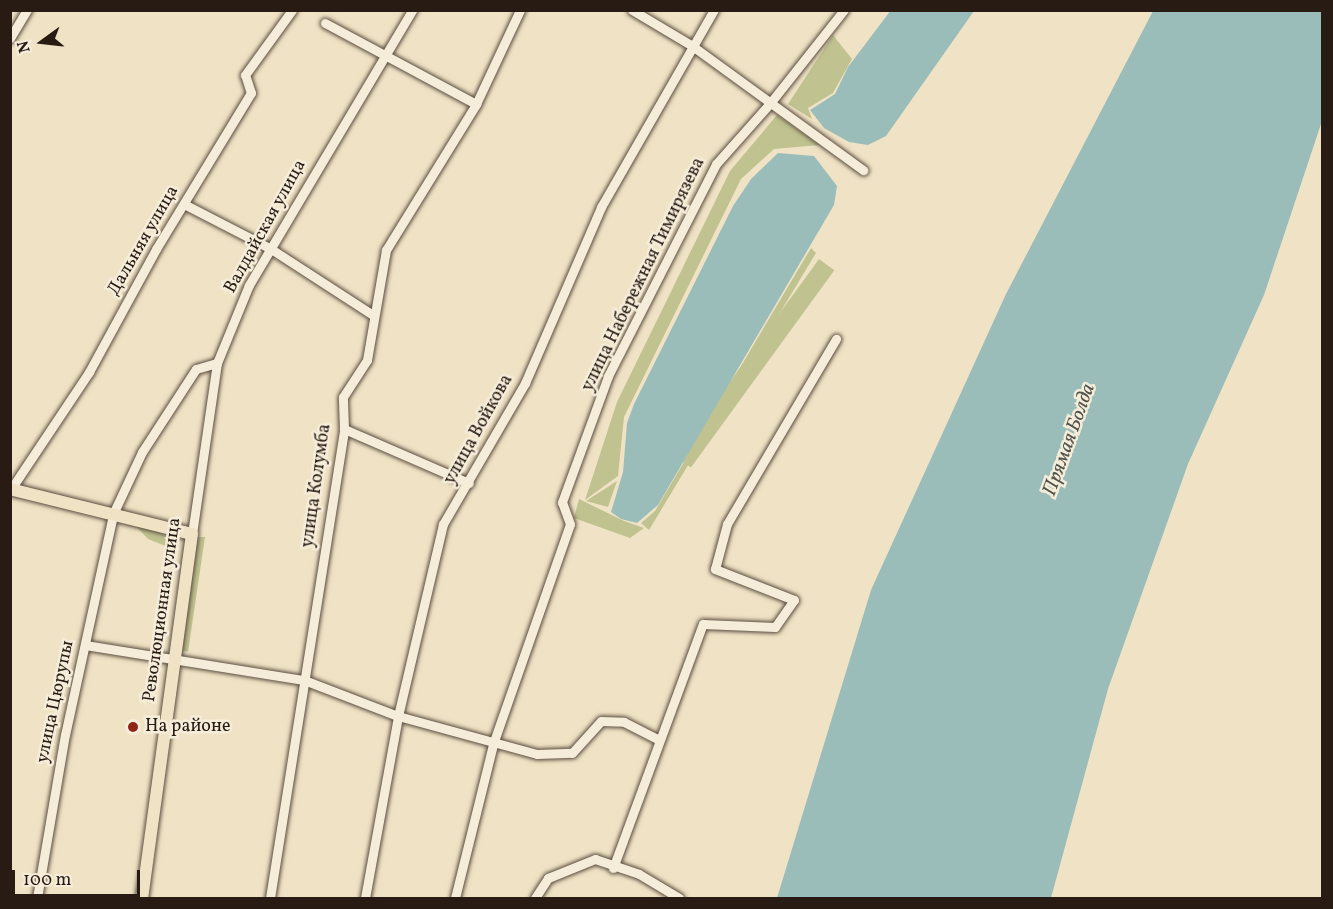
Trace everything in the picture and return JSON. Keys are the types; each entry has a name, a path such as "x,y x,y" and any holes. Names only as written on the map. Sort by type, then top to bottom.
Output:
{"main road":[{"path":"11,489 192,534"},
{"name":"Революционная улица","path":"142,898 173,657 192,534"}],"street":[{"path":"10,38 27,10"},
{"name":"Дальняя улица","path":"11,489 89,372 184,204 251,93 245,75 292,10"},
{"name":"Валдайская улица","path":"217,363 249,285 412,10"},
{"name":"улица Колумба","path":"270,898 344,429 343,397 367,360 386,250 476,104 520,10"},
{"path":"632,10 691,45 863,170"},
{"name":"улица Войкова","path":"365,898 398,716 443,524 469,483 525,383 601,207 691,45 714,10"},
{"name":"улица Набережная Тимирязева","path":"455,898 493,744 570,524 562,502 608,376 716,164 771,102 844,10"},
{"path":"325,23 476,104"},
{"path":"184,204 271,249 373,315"},
{"path":"613,868 658,739 703,624 775,627 794,600 715,569 727,524 836,339"},
{"path":"114,514 142,452 196,369 217,363"},
{"name":"Революционная улица","path":"192,534 217,363"},
{"path":"344,429 469,483"},
{"name":"улица Цюрупы","path":"37,898 84,645 114,514"},
{"path":"84,645 173,657 304,680 398,716 493,744 537,754 572,753 601,721 624,722 658,739"},
{"path":"535,898 548,878 595,859 613,868 639,874 679,898"}],"green space":[{"path":"833,35 852,59 833,93 808,108 812,119 788,104"},
{"path":"777,115 820,145 774,149 741,179 624,417 618,476 585,500 617,402 730,171"},
{"path":"811,248 816,253 649,530 641,523 655,511"},
{"path":"819,259 834,270 691,468 676,456"},
{"path":"617,481 608,507 586,501"},
{"path":"579,499 644,528 630,538 574,518"},
{"path":"133,523 176,539 174,555 168,547 148,539"},
{"path":"196,537 205,537 188,652 181,650"}],"water":[{"path":"891,10 974,11 886,136 868,145 849,142 824,128 810,110 835,94 848,67"},
{"name":"Прямая Болда","path":"1153,11 1322,11 1322,121 1264,295 1188,464 1108,689 1051,898 777,898 871,590 1006,294"},
{"path":"778,153 814,156 837,186 834,205 658,505 637,523 621,519 611,512 623,472 627,423 634,404 733,206 751,179"}],"place":[{"name":"На районе","path":"133,727"}]}
